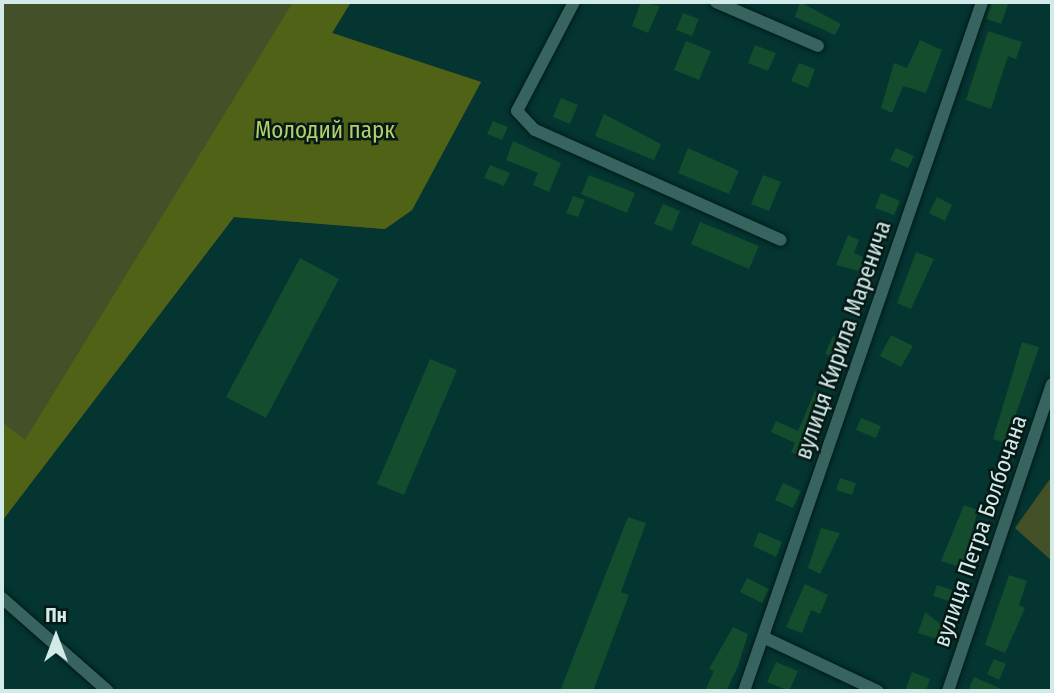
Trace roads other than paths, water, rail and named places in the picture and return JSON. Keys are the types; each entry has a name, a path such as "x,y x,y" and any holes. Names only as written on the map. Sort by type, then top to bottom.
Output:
{"street":[{"path":"575,2 517,111 535,130 781,240"},
{"path":"716,2 818,46"},
{"name":"вулиця Кирила Маренича","path":"744,691 982,2"},
{"name":"вулиця Петра Болбочана","path":"948,691 1052,384"},
{"path":"2,598 108,691"},
{"path":"763,637 878,691"}],"park label":[{"name":"Молодий парк","path":"325,130"}]}
